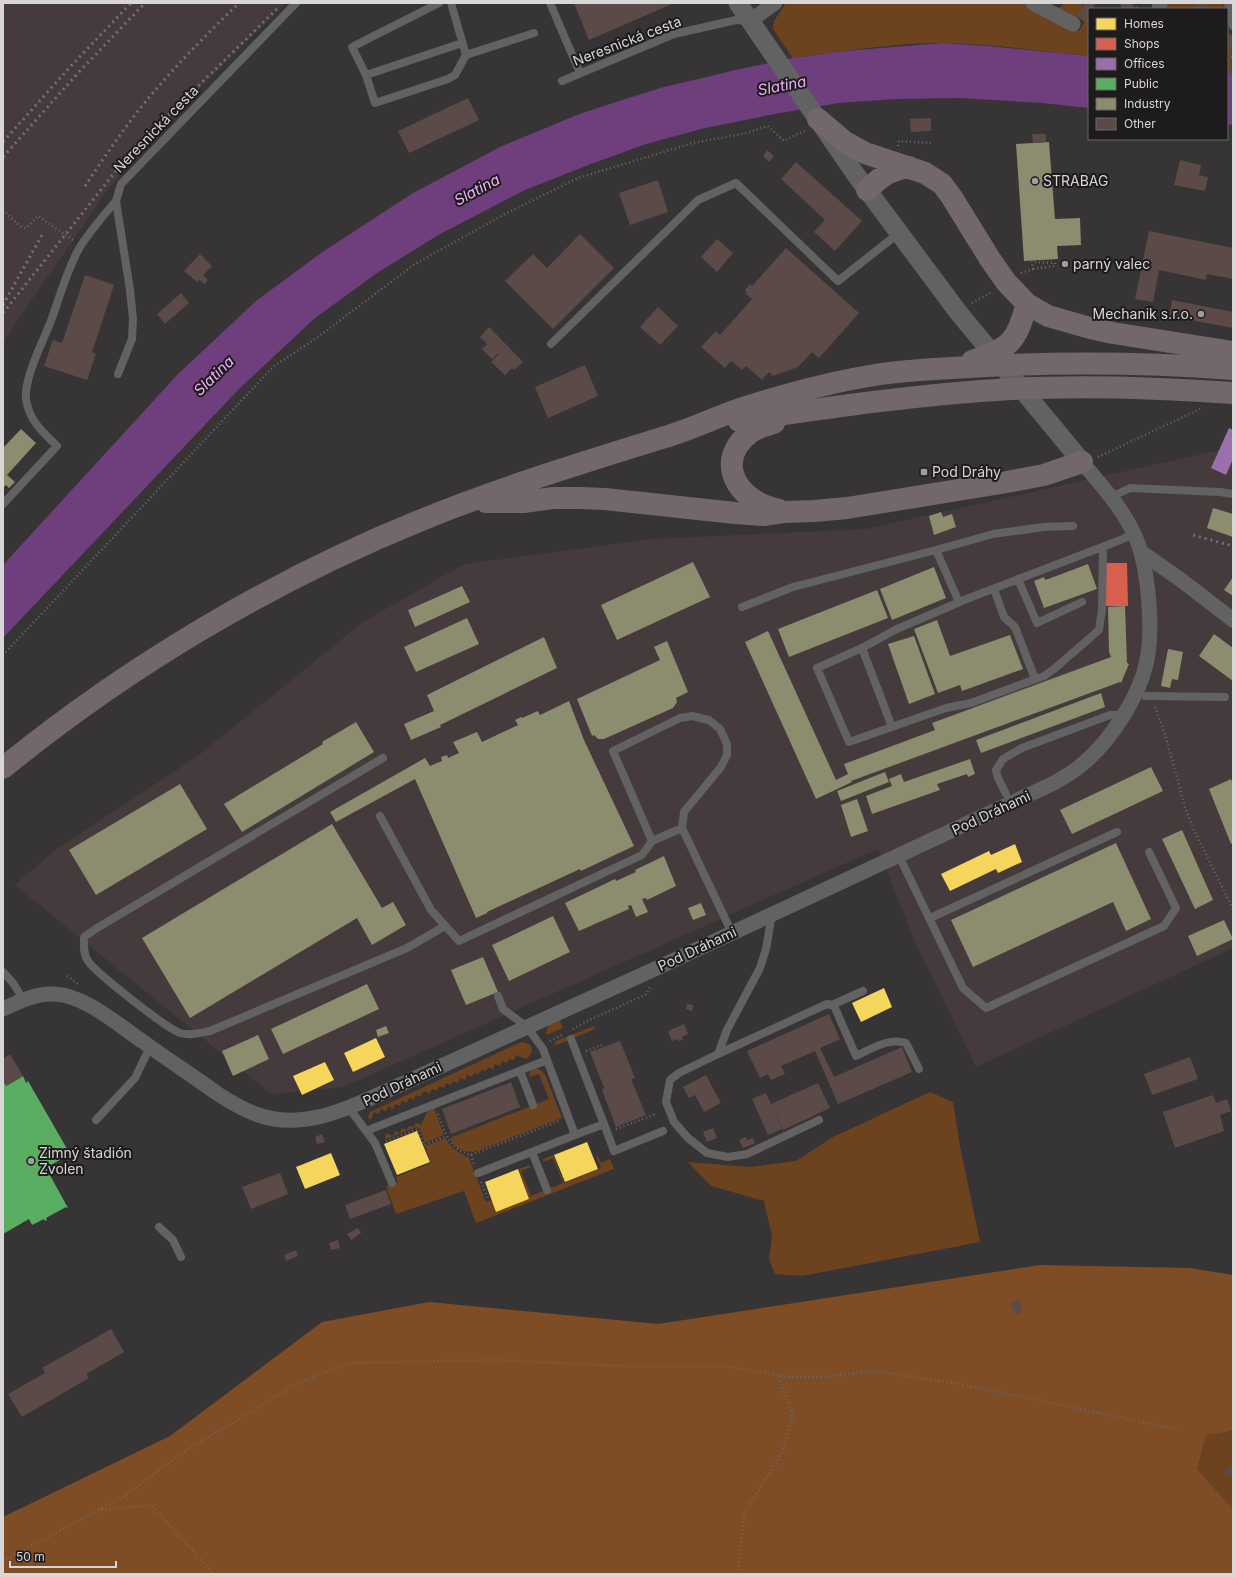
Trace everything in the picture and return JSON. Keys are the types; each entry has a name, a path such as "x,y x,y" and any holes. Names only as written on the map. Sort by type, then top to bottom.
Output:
{"main road":[{"path":"814,124 865,153 926,173 942,184 1006,282 1027,304 1048,316 1066,322 1113,333 1233,352"},
{"path":"867,190 883,175 892,170 909,167"},
{"path":"954,368 998,351 1010,343 1020,329 1027,304"},
{"path":"3,768 100,695 188,638 244,606 366,544 419,521 469,502 689,430 743,408 815,388 882,374 954,368 1051,363 1091,363 1233,369"},
{"path":"689,430 875,401 1013,389 1134,388 1233,393"},
{"path":"784,512 760,504 742,490 733,475 731,465 733,456 741,442 753,431 806,411"},
{"path":"469,502 523,502 553,498 581,498 630,501 742,514 763,515 784,512 847,508 1007,482 1044,475 1082,462"}],"street":[{"path":"738,3 755,27 814,124 867,190 977,335 1082,462"},
{"path":"755,27 775,3"},
{"path":"1034,3 1073,24"},
{"name":"Pod Dráhami","path":"3,1009 23,999 44,994 55,994 76,998 98,1011 218,1094 237,1105 262,1116 287,1120 317,1118 349,1108 657,968 1054,783 1076,770 1092,755 1123,715 1138,688 1148,654 1150,637 1149,602 1145,568 1134,533 1111,497 1082,462"},
{"path":"1141,552 1181,580 1233,620"}],"lane":[{"name":"Neresnická cesta","path":"118,374 132,339 133,319 116,201 121,184 296,3"},
{"path":"439,3 352,47 366,75 375,103 448,79 455,75 466,55 534,32"},
{"path":"451,3 466,55"},
{"path":"550,3 580,73"},
{"path":"1228,3 1230,19 1233,26"},
{"name":"Neresnická cesta","path":"562,81 674,34 736,20 755,27"},
{"path":"366,75 462,43"},
{"path":"551,344 698,200 736,183 838,281 899,233"},
{"path":"3,504 57,446 33,422 26,398 27,384 72,262 82,244 116,201"},
{"path":"1111,497 1130,488 1220,492 1233,494"},
{"path":"742,606 793,587 993,534 1044,527 1073,526"},
{"path":"1103,547 1102,610 1100,630 1054,669 1035,679 971,703 946,708 849,742 817,668 862,648 897,628 959,602 1103,547 1123,540 1134,533"},
{"path":"936,550 959,602"},
{"path":"1018,580 1038,623 1082,602"},
{"path":"994,589 1004,617 1014,628 1035,679"},
{"path":"862,648 892,726"},
{"path":"1145,696 1225,697"},
{"path":"1006,794 998,778 996,770 1003,759 1022,748 1110,715 1123,715"},
{"path":"652,841 613,751 680,718 692,716 709,720 720,729 727,744 727,755 721,766 684,812 682,828 732,933"},
{"path":"382,758 97,928 84,937 84,949 87,960 96,971 161,1021 180,1033 192,1034 210,1031 407,948 445,926"},
{"path":"380,816 431,910 458,941 642,855 652,841 682,828"},
{"path":"930,918 1117,832"},
{"path":"899,856 963,988 986,1008 1164,926 1176,908 1149,852"},
{"path":"718,1054 727,1030 760,968 766,949 772,914"},
{"path":"3,972 23,999"},
{"path":"819,1120 747,1154 728,1157 707,1153 688,1138 674,1122 666,1102 670,1080 679,1073 821,1006 827,1004 832,1005 863,991"},
{"path":"498,996 503,1009 526,1027 543,1050 575,1135"},
{"path":"832,1005 835,1008 856,1056 891,1041 901,1041 906,1043 919,1069"},
{"path":"571,1039 614,1151 663,1131"},
{"path":"96,1120 135,1078 150,1047"},
{"path":"366,1131 547,1060"},
{"path":"520,1071 533,1105"},
{"path":"349,1108 376,1145 392,1183"},
{"path":"478,1173 604,1124"},
{"path":"532,1152 547,1190"},
{"path":"159,1227 173,1240 181,1257"}],"path":[{"path":"3,655 273,367 318,337 415,264 505,214 578,178 693,143 747,133 768,126 784,142 814,124"},
{"path":"899,141 933,142"},
{"path":"3,210 20,226 26,228 38,216 65,235 82,244"},
{"path":"1032,265 1032,260 1034,262 1055,263 1055,266 1033,269"},
{"path":"970,304 992,291"},
{"path":"1082,462 1096,458 1202,408"},
{"path":"1145,696 1154,705 1165,734 1185,807 1193,828 1233,909"},
{"path":"550,1045 550,1041 568,1033 585,1022 647,994 657,968"},
{"path":"435,1104 450,1142 457,1150 471,1155 568,1117"},
{"path":"376,1145 418,1129 424,1145 447,1136"},
{"path":"3,1561 123,1497 179,1456 300,1382 351,1363 498,1360 620,1366 724,1366 789,1377 823,1377 873,1371 960,1384 1180,1430"},
{"path":"738,1574 744,1513 781,1455 793,1416 777,1374"},
{"path":"99,1510 151,1505 214,1574"}],"shaded area":[{"path":"3,3 285,3 184,104 108,189 3,342"},
{"path":"786,3 1027,3 1079,31 1088,16 1088,56 998,46 925,43 849,50 793,58 773,29 774,21"},
{"path":"1065,3 1082,3 1083,7 1075,21 1056,10"},
{"path":"1165,3 1223,3 1224,8 1166,8"},
{"path":"1228,32 1230,35 1228,49"},
{"path":"1228,49 1233,50 1233,73 1228,72"},
{"path":"1233,447 1233,948 976,1067 916,944 878,849 343,1087 271,1094 15,885 54,851 199,755 363,622 464,564 652,539 866,529"},
{"path":"558,1017 563,1028 546,1035 548,1025"},
{"path":"594,1026 595,1029 554,1046 556,1041"},
{"path":"524,1042 530,1045 531,1049 530,1056 526,1059 516,1055 514,1060 509,1059 507,1063 502,1061 500,1066 495,1064 493,1069 488,1067 486,1071 481,1070 479,1074 474,1073 472,1077 467,1075 465,1080 460,1078 458,1083 453,1081 451,1085 446,1083 444,1088 439,1086 437,1091 432,1089 430,1094 424,1091 420,1097 416,1095 414,1100 409,1098 407,1103 402,1101 400,1106 395,1104 393,1109 388,1106 386,1111 381,1109 379,1114 374,1112 371,1119 372,1120 368,1118 369,1113 372,1111"},
{"path":"533,1069 539,1069 546,1077 562,1118 473,1152 461,1150 452,1142 450,1138 549,1099 539,1074 529,1077 530,1072"},
{"path":"930,1092 953,1102 960,1146 980,1242 802,1276 775,1274 769,1259 772,1236 764,1201 711,1186 688,1162 751,1167 796,1161 833,1137"},
{"path":"434,1108 444,1135 425,1143 420,1129 417,1127 393,1136 395,1131 400,1133 402,1128 407,1130 409,1126 414,1127 416,1123 421,1125 427,1112"},
{"path":"386,1133 393,1136 385,1139"},
{"path":"446,1138 453,1148 469,1158 486,1202 492,1200 497,1212 529,1199 519,1169 529,1165 531,1167 521,1171 531,1196 563,1183 553,1158 543,1162 543,1159 553,1155 564,1183 601,1168 596,1156 598,1156 601,1163 610,1159 614,1169 476,1223 464,1191 396,1214 386,1186 398,1182 396,1177 431,1163 425,1146"},
{"path":"1040,1265 1190,1268 1233,1275 1233,1431 1206,1435 1197,1469 1233,1509 1233,1574 3,1574 3,1517 170,1436 322,1322 429,1302 658,1324"},
{"path":"1233,1431 1233,1509 1197,1469 1206,1435"}],"water":[{"name":"Slatina","path":"943,43 1088,56 1088,108 1042,103 960,98 895,99 839,103 705,128 646,144 525,190 440,234 377,273 315,318 238,390 3,638 3,565 178,374 256,301 321,253 413,193 502,146 582,113 660,88 740,69 793,58 844,51"},
{"path":"1228,72 1233,73 1233,125 1228,124"}],"building: Homes":[{"path":"1015,844 1022,862 998,873 996,869 950,891 941,874 989,851 991,855"},
{"path":"884,988 892,1007 861,1022 852,1003"},
{"path":"376,1038 385,1057 353,1072 344,1053"},
{"path":"325,1062 334,1080 302,1095 293,1076"},
{"path":"417,1131 430,1162 397,1175 384,1144"},
{"path":"587,1142 598,1169 565,1182 554,1155"},
{"path":"331,1153 340,1175 305,1189 296,1167"},
{"path":"518,1169 529,1199 496,1212 485,1182"}],"building: Shops":[{"path":"1106,563 1127,563 1128,606 1106,606"}],"building: Offices":[{"path":"1229,428 1233,430 1233,459 1226,475 1211,468"}],"building: Public":[{"name":"Zimný štadión Zvolen","path":"23,1076 26,1083 28,1081 70,1154 46,1168 68,1208 66,1207 46,1218 47,1220 45,1221 44,1219 32,1225 29,1219 3,1234 3,1080 6,1086"}],"building: Industry":[{"name":"STRABAG","path":"1049,142 1055,219 1080,218 1081,245 1057,246 1058,259 1024,261 1016,144"},
{"path":"21,429 36,443 7,475 15,482 9,488 6,485 3,488 3,448"},
{"path":"1213,508 1233,514 1233,537 1207,528"},
{"path":"941,512 943,517 952,514 956,527 934,535 929,516"},
{"path":"693,562 710,597 617,640 601,605"},
{"path":"1088,564 1097,589 1044,608 1034,581 1044,577 1045,580"},
{"path":"934,567 946,598 892,620 880,589"},
{"path":"1233,577 1233,596 1224,590"},
{"path":"462,586 470,602 415,627 408,610"},
{"path":"877,590 888,618 789,657 778,629"},
{"path":"1125,606 1127,663 1129,664 1121,683 1120,682 851,781 852,782 816,799 745,642 768,631 836,780 848,774 844,764 935,730 932,723 1111,657 1109,652 1108,607"},
{"path":"467,618 479,644 416,672 404,647"},
{"path":"937,620 950,656 1010,635 1023,669 962,691 960,685 938,693 914,629"},
{"path":"1214,634 1233,648 1233,681 1199,656"},
{"path":"914,636 935,694 909,704 888,644"},
{"path":"544,637 557,668 440,725 441,727 411,740 404,724 434,711 427,695"},
{"path":"667,641 688,692 676,698 677,702 673,708 604,739 598,739 594,735 592,736 577,699 660,660 654,647"},
{"path":"1168,649 1183,652 1178,680 1172,679 1170,688 1161,686"},
{"path":"1101,693 1105,707 981,753 976,740"},
{"path":"569,701 584,740 634,846 581,871 580,869 476,918 415,779 336,822 330,812 425,758 430,766 442,761 441,757 447,755 448,758 459,753 453,742 477,732 482,742 518,725 515,720 521,717 522,718 538,711 540,715"},
{"path":"356,722 374,752 242,832 224,804 323,744 322,742"},
{"path":"970,759 975,774 968,777 967,774 937,784 940,790 872,814 866,796 892,786 889,779 901,774 904,782"},
{"path":"1151,767 1163,791 1072,834 1060,810"},
{"path":"885,772 889,782 841,801 837,791"},
{"path":"1231,779 1233,784 1233,843 1231,844 1209,789"},
{"path":"180,784 207,829 96,895 69,850"},
{"path":"857,799 868,831 851,837 841,805"},
{"path":"332,824 382,908 393,902 406,925 372,945 357,918 190,1018 142,938"},
{"path":"1182,830 1213,900 1195,909 1162,839"},
{"path":"1116,843 1151,919 1126,931 1113,902 973,967 951,920"},
{"path":"664,856 676,886 647,900 646,898 642,899 648,912 636,917 631,905 628,906 629,909 579,931 565,903 615,879 616,881 636,872 635,870"},
{"path":"701,903 706,915 693,920 688,908"},
{"path":"553,916 570,952 509,981 492,945"},
{"path":"1224,920 1233,939 1197,956 1188,936"},
{"path":"483,957 498,992 466,1005 451,970"},
{"path":"367,984 379,1009 283,1054 271,1029"},
{"path":"386,1026 389,1033 378,1037 376,1030"},
{"path":"258,1035 269,1059 233,1076 222,1051"}],"building: Other":[{"path":"574,3 671,3 672,4 589,40"},
{"path":"1085,3 1096,3 1093,8 1088,8 1088,16 1085,22 1077,17"},
{"path":"1120,3 1132,3 1134,8 1122,8"},
{"path":"1196,3 1208,3 1208,8 1196,8"},
{"path":"1230,35 1233,36 1233,50 1228,49"},
{"path":"468,98 479,120 409,153 398,131"},
{"path":"931,118 931,131 911,132 910,119"},
{"path":"1032,134 1046,134 1046,142 1033,143"},
{"path":"767,150 774,156 769,162 763,156"},
{"path":"1180,160 1201,165 1199,175 1208,177 1205,191 1174,185"},
{"path":"796,162 862,221 835,251 814,232 825,220 781,179"},
{"path":"658,180 668,212 630,225 619,193"},
{"path":"1149,231 1233,248 1233,279 1207,274 1206,280 1159,270 1153,302 1135,299"},
{"path":"580,234 614,268 553,329 505,281 533,254 547,268"},
{"path":"717,239 733,253 717,272 701,257"},
{"path":"786,248 859,313 819,358 812,352 798,367 773,376 769,372 762,380 746,366 742,370 731,361 725,368 701,347 716,331 720,335 752,299 745,293 747,292 745,290 750,284 752,286"},
{"path":"200,254 212,266 203,275 208,280 205,284 199,280 197,282 184,271"},
{"path":"85,275 114,285 92,352 96,354 87,380 44,366 53,340 62,343"},
{"path":"181,293 189,303 165,324 157,314"},
{"name":"Mechanik s.r.o.","path":"1172,300 1233,312 1233,328 1169,316"},
{"path":"658,307 678,326 660,345 640,327"},
{"path":"489,327 523,362 514,370 512,368 505,375 491,362 499,354 492,359 482,349 487,344 480,337"},
{"path":"585,365 598,396 548,418 535,387"},
{"path":"687,1004 693,1005 692,1011 686,1009"},
{"path":"829,1014 840,1039 820,1048 834,1077 902,1047 912,1072 838,1104 815,1051 781,1066 785,1074 771,1080 768,1074 760,1078 747,1051"},
{"path":"684,1024 688,1034 682,1037 683,1039 679,1041 678,1039 672,1041 668,1031"},
{"path":"620,1041 635,1078 631,1079 646,1115 616,1127 602,1090 604,1088 590,1052"},
{"path":"10,1054 23,1076 6,1086 3,1080 3,1059"},
{"path":"1190,1057 1198,1079 1152,1095 1144,1074"},
{"path":"706,1075 721,1103 704,1112 695,1095 689,1098 683,1087"},
{"path":"511,1082 520,1107 451,1134 442,1109"},
{"path":"818,1083 830,1108 783,1130 773,1108 782,1129 768,1135 752,1099 766,1093 771,1104"},
{"path":"1213,1095 1216,1103 1227,1099 1231,1111 1220,1115 1224,1131 1175,1148 1163,1112"},
{"path":"713,1128 717,1138 707,1142 703,1132"},
{"path":"322,1134 325,1142 317,1144 315,1137"},
{"path":"746,1137 747,1140 753,1138 755,1143 743,1148 739,1140"},
{"path":"280,1173 288,1194 251,1209 242,1187"},
{"path":"386,1190 391,1204 350,1219 345,1205"},
{"path":"358,1228 361,1233 351,1240 347,1234"},
{"path":"338,1240 340,1248 331,1250 329,1243"},
{"path":"296,1250 298,1256 286,1261 284,1255"},
{"path":"1020,1300 1022,1308 1020,1309 1021,1314 1017,1315 1015,1310 1013,1311 1011,1302"},
{"path":"111,1329 124,1352 86,1374 89,1378 22,1417 8,1394 45,1373 42,1368"},
{"path":"1233,1466 1233,1475 1227,1476 1225,1468"}],"railway":[{"path":"3,142 70,67 131,3"},
{"path":"3,157 78,73 145,3"},
{"path":"85,186 120,135 153,92 189,53 239,3"},
{"path":"3,313 123,162 146,137 278,8"},
{"path":"3,305 42,235"},
{"path":"1193,535 1233,546"}],"place":[{"name":"STRABAG","path":"1035,181"},
{"name":"parný valec","path":"1065,264"},
{"name":"Mechanik s.r.o.","path":"1201,314"},
{"name":"Pod Dráhy","path":"924,472"},
{"name":"Zimný štadión Zvolen","path":"31,1161"}]}
